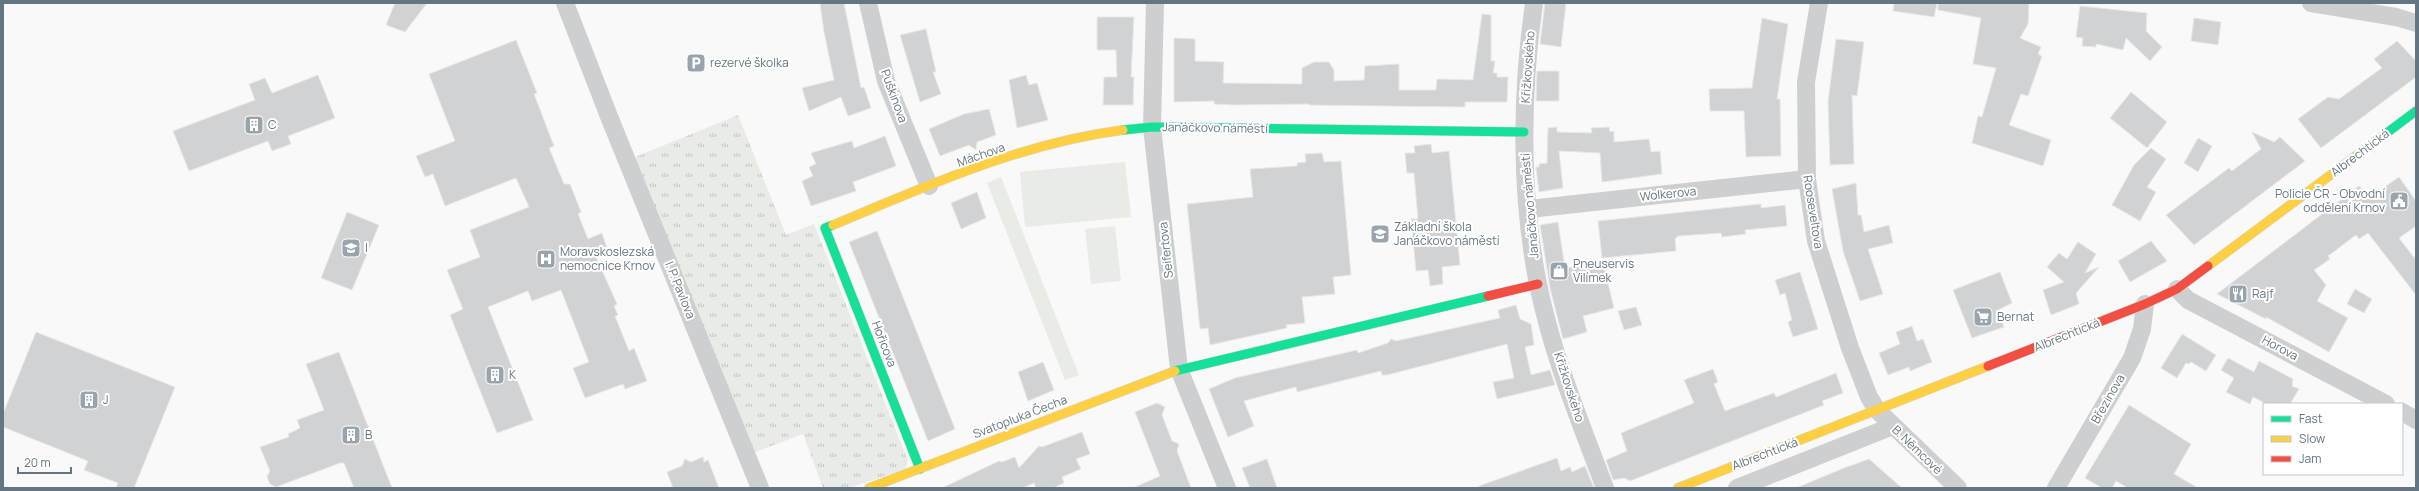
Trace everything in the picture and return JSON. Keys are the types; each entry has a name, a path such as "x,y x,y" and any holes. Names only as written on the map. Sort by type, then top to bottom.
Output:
{"street":[{"name":"I. P. Pavlova","path":"565,3 610,119 760,488"},
{"name":"Puškinova","path":"868,3 886,81 929,186"},
{"name":"Seifertova","path":"1154,3 1152,127 1179,368 1227,488"},
{"name":"Křižkovského","path":"1524,132 1530,31 1534,3"},
{"name":"Rooseveltova","path":"1819,3 1806,82 1807,180 1816,241 1850,348 1868,397 1877,410"},
{"path":"2310,3 2396,18 2416,23"},
{"name":"Albrechtická","path":"1678,488 2145,304 2176,289 2416,111"},
{"name":"Máchova","path":"825,228 929,186 1024,152 1103,133 1152,127"},
{"name":"Janáčkovo náměstí","path":"1152,127 1524,132 1529,209 1538,284"},
{"name":"Wolkerova","path":"1529,209 1807,180"},
{"name":"Hořicova","path":"825,228 920,468"},
{"name":"Křižkovského","path":"1538,284 1566,383 1605,488"},
{"path":"1179,368 1538,284"},
{"name":"Horova","path":"2176,289 2188,300 2384,403"},
{"name":"Březinova","path":"2056,488 2132,358 2142,329 2145,304"},
{"name":"Svatopluka Čecha","path":"869,488 1179,368"},
{"name":"B. Němcové","path":"1877,410 1958,488"},
{"path":"2403,413 2416,420"},
{"name":"Albrechtická","path":"1736,488 1893,426"}],"green space":[{"path":"738,115 786,235 814,224 908,461 905,469 849,488 823,488 803,434 753,453 635,157"},
{"path":"1125,162 1131,217 1025,227 1020,172"},
{"path":"1001,177 1079,375 1065,380 987,183"},
{"path":"1115,226 1121,281 1091,284 1085,229"}],"building":[{"path":"395,3 427,3 405,32 386,25"},
{"path":"820,3 844,3 861,88 864,87 871,108 848,116 841,97 809,111 802,88 834,80 824,32"},
{"path":"1545,3 1566,3 1561,47 1540,44"},
{"path":"1894,3 1937,3 1934,17 1893,11"},
{"path":"1938,3 2029,3 2028,24 2020,38 2041,47 2038,54 2042,56 2028,96 2021,94 2009,125 2051,140 2043,166 1972,143 1978,116 1982,117 1996,68 1973,64 1981,18 1938,10"},
{"path":"2080,6 2147,13 2146,31 2162,47 2150,61 2126,38 2123,50 2096,44 2096,47 2082,46 2083,38 2076,37"},
{"path":"1482,14 1491,15 1491,61 1495,61 1493,73 1497,73 1497,77 1508,77 1507,102 1465,102 1465,107 1309,104 1233,105 1214,104 1214,101 1174,102 1174,38 1195,39 1195,61 1224,62 1223,83 1302,84 1302,68 1314,62 1329,62 1334,70 1334,81 1364,80 1365,66 1399,64 1399,90 1436,90 1437,79 1473,80"},
{"path":"1097,17 1134,17 1131,77 1134,77 1133,105 1103,105 1104,77 1117,77 1116,50 1097,50"},
{"path":"1762,18 1788,24 1777,99 1780,99 1781,156 1746,157 1744,111 1710,111 1709,89 1752,88"},
{"path":"2194,18 2221,22 2218,45 2191,41"},
{"path":"926,29 936,72 933,72 941,94 920,102 900,35"},
{"path":"1836,39 1864,42 1857,96 1852,95 1854,164 1830,165 1828,102"},
{"path":"516,40 537,93 534,94 554,146 549,148 564,184 570,184 581,212 578,214 588,239 602,233 609,254 596,257 617,304 614,306 618,315 615,316 629,351 634,348 647,381 625,389 623,384 585,398 573,368 589,362 561,290 532,301 528,291 488,307 533,420 497,433 450,315 463,309 447,270 480,257 470,230 529,207 516,178 445,206 433,174 425,177 416,156 455,141 429,74"},
{"path":"2397,41 2416,61 2416,77 2321,148 2298,119 2328,97 2339,99 2382,68 2374,59"},
{"path":"1537,71 1559,71 1559,101 1536,101"},
{"name":"C","path":"318,75 335,118 288,136 291,144 272,151 268,141 189,171 173,131 255,100 249,84 265,78 272,93"},
{"path":"1026,75 1029,85 1037,83 1048,120 1017,128 1009,80"},
{"path":"2131,92 2167,122 2147,148 2110,118"},
{"path":"989,109 996,135 977,142 976,150 969,145 940,156 929,129 964,114"},
{"path":"1557,127 1557,132 1592,133 1591,128 1609,127 1610,132 1614,131 1614,142 1649,139 1651,152 1660,151 1662,174 1602,182 1600,153 1559,151 1563,188 1539,192 1536,167 1539,167 1539,164 1547,163 1548,128"},
{"path":"2252,132 2274,142 2280,137 2305,161 2194,245 2166,215 2229,168 2232,171 2261,149"},
{"path":"885,136 896,166 853,182 856,191 811,206 802,181 813,176 809,167 816,164 811,153 852,141 854,148"},
{"path":"2198,138 2212,146 2198,172 2184,163"},
{"path":"1431,144 1432,153 1449,151 1460,265 1442,267 1443,284 1430,286 1428,270 1416,271 1411,219 1418,219 1414,173 1407,173 1405,153 1415,153 1414,146"},
{"path":"2151,148 2166,159 2147,187 2156,192 2140,221 2112,205 2134,165"},
{"path":"1322,153 1324,162 1341,161 1351,275 1333,277 1335,294 1302,297 1305,323 1286,325 1287,328 1210,345 1208,328 1200,329 1187,204 1253,197 1250,169 1297,166 1297,163 1306,162 1305,154"},
{"path":"2399,177 2416,201 2416,226 2399,238 2416,260 2416,295 2368,233 2359,239 2356,235 2328,256 2330,259 2314,270 2326,285 2317,301 2348,318 2329,352 2266,317 2266,319 2217,294 2359,186 2369,198"},
{"path":"1856,183 1858,215 1861,215 1864,232 1889,225 1893,243 1868,249 1883,294 1860,301 1843,251 1832,189"},
{"path":"977,192 986,218 961,229 951,203"},
{"path":"1761,204 1761,208 1785,205 1787,226 1745,230 1746,234 1722,237 1721,233 1678,236 1675,239 1676,251 1602,258 1598,221"},
{"name":"I","path":"347,212 379,225 352,290 321,278"},
{"path":"1558,222 1565,268 1603,262 1614,308 1583,316 1587,332 1563,339 1550,288 1540,225"},
{"path":"877,231 955,429 928,441 849,242"},
{"path":"2151,241 2167,261 2130,282 2118,261"},
{"path":"2078,242 2096,254 2085,273 2099,267 2076,293 2079,304 2051,315 2043,290 2064,282 2047,267 2059,253 2067,259"},
{"path":"1800,272 1818,329 1793,337 1788,322 1792,320 1785,293 1780,295 1775,280"},
{"path":"2000,272 2012,303 1998,310 2004,327 1972,338 1953,290"},
{"path":"2355,289 2372,299 2364,313 2347,304"},
{"path":"1516,305 1520,319 1531,324 1534,345 1525,347 1531,375 1550,370 1555,385 1497,399 1493,382 1514,378 1507,344 1387,375 1382,375 1381,371 1297,392 1296,387 1244,401 1254,426 1228,437 1209,389 1235,378 1357,350 1358,353 1388,343 1391,339 1396,341 1500,318 1498,310"},
{"path":"1636,307 1642,325 1624,330 1618,311"},
{"path":"1912,326 1917,341 1923,339 1932,362 1910,371 1909,367 1888,375 1879,353 1900,344 1896,332"},
{"name":"J","path":"36,332 175,387 134,488 116,488 118,483 84,470 88,461 3,427 3,414"},
{"path":"2182,334 2216,355 2206,371 2191,362 2189,364 2186,363 2177,378 2161,368"},
{"path":"339,352 392,488 354,488 344,463 340,463 276,487 270,484 267,477 270,471 260,447 289,437 288,434 300,428 297,420 324,410 306,364"},
{"path":"2228,358 2254,372 2259,361 2293,379 2292,386 2299,389 2291,403 2265,403 2253,397 2250,404 2226,392 2234,378 2221,370"},
{"path":"1043,362 1054,390 1028,401 1018,372"},
{"path":"1713,369 1718,382 1714,384 1725,411 1774,393 1776,397 1836,373 1843,393 1822,401 1824,405 1630,481 1624,478 1613,480 1606,460 1627,451 1621,433 1694,403 1684,380"},
{"path":"1157,403 1165,407 1162,415 1172,441 1179,444 1177,451 1191,488 1133,488 1160,476 1135,412"},
{"path":"2129,405 2191,444 2174,474 2198,488 2128,488 2116,481 2112,488 2102,488 2085,478"},
{"path":"1082,432 1090,454 1076,459 1081,469 1062,477 1064,483 1053,488 1036,488 1034,483 1022,488 942,488 999,461 1002,462 1015,457 1019,468 1039,446 1042,447"},
{"path":"703,457 704,462 708,460 719,488 673,488 667,472 682,466 685,459 691,462"},
{"path":"1557,458 1561,471 1570,467 1572,472 1585,466 1594,488 1479,488 1479,486"},
{"path":"1267,459 1277,488 1250,488 1242,468"},
{"path":"1869,459 1902,488 1796,488 1844,468"}],"traffic: fast":[{"path":"2356,156 2416,111"},
{"path":"1123,130 1152,127 1524,132"},
{"path":"833,225 825,228 920,469"},
{"path":"1175,371 1488,296"}],"traffic: slow":[{"path":"833,225 939,181 1011,155 1085,136 1123,130"},
{"path":"2208,266 2356,156"},
{"path":"1678,488 1988,366"},
{"path":"869,488 1175,371"}],"traffic: jam":[{"path":"1988,366 2145,304 2177,289 2208,266"},
{"path":"1488,296 1538,284"}],"place":[{"name":"rezervé školka","path":"696,63"},
{"name":"C","path":"254,125"},
{"name":"Policie ČR - Obvodní oddělení Krnov","path":"2399,201"},
{"name":"Základní škola Janáčkovo náměstí","path":"1380,234"},
{"name":"I","path":"351,248"},
{"name":"Moravskoslezská nemocnice Krnov","path":"546,259"},
{"name":"Pneuservis Vilímek","path":"1559,271"},
{"name":"Rajf","path":"2238,294"},
{"name":"Bernat","path":"1983,317"},
{"name":"K","path":"495,375"},
{"name":"J","path":"89,400"},
{"name":"B","path":"351,435"}]}
